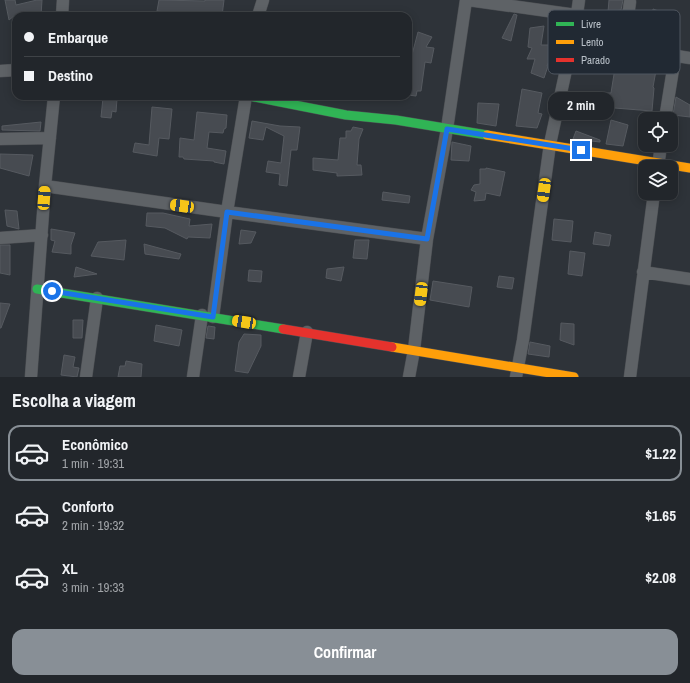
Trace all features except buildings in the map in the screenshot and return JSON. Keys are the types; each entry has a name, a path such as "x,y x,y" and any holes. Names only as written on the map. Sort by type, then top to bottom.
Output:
{"street":[{"path":"62,12 63,0"},
{"path":"259,12 262,0"},
{"path":"409,377 414,350 427,239 447,129 467,0 548,11"},
{"path":"577,10 579,0"},
{"path":"629,10 630,2"},
{"path":"680,57 690,58"},
{"path":"0,71 12,70"},
{"path":"517,372 523,340 550,144 565,74"},
{"path":"666,112 672,74"},
{"path":"31,377 45,186 54,100"},
{"path":"193,377 207,316 247,100"},
{"path":"269,100 346,115 396,120 550,144 638,161"},
{"path":"0,139 50,138"},
{"path":"678,167 690,168"},
{"path":"45,186 427,239"},
{"path":"630,377 653,200"},
{"path":"0,238 42,235"},
{"path":"643,272 690,279"},
{"path":"38,289 414,350 517,372 574,377"},
{"path":"86,377 97,298"},
{"path":"299,377 307,332"}],"traffic: fast":[{"path":"269,100 346,115 396,120 487,135"},
{"path":"37,289 283,329"}],"traffic: slow":[{"path":"487,135 690,168"},
{"path":"392,347 574,377"}],"traffic: jam":[{"path":"283,329 392,347"}],"route":[{"path":"52,291 213,317 227,212 427,239 447,129 581,150"}]}
